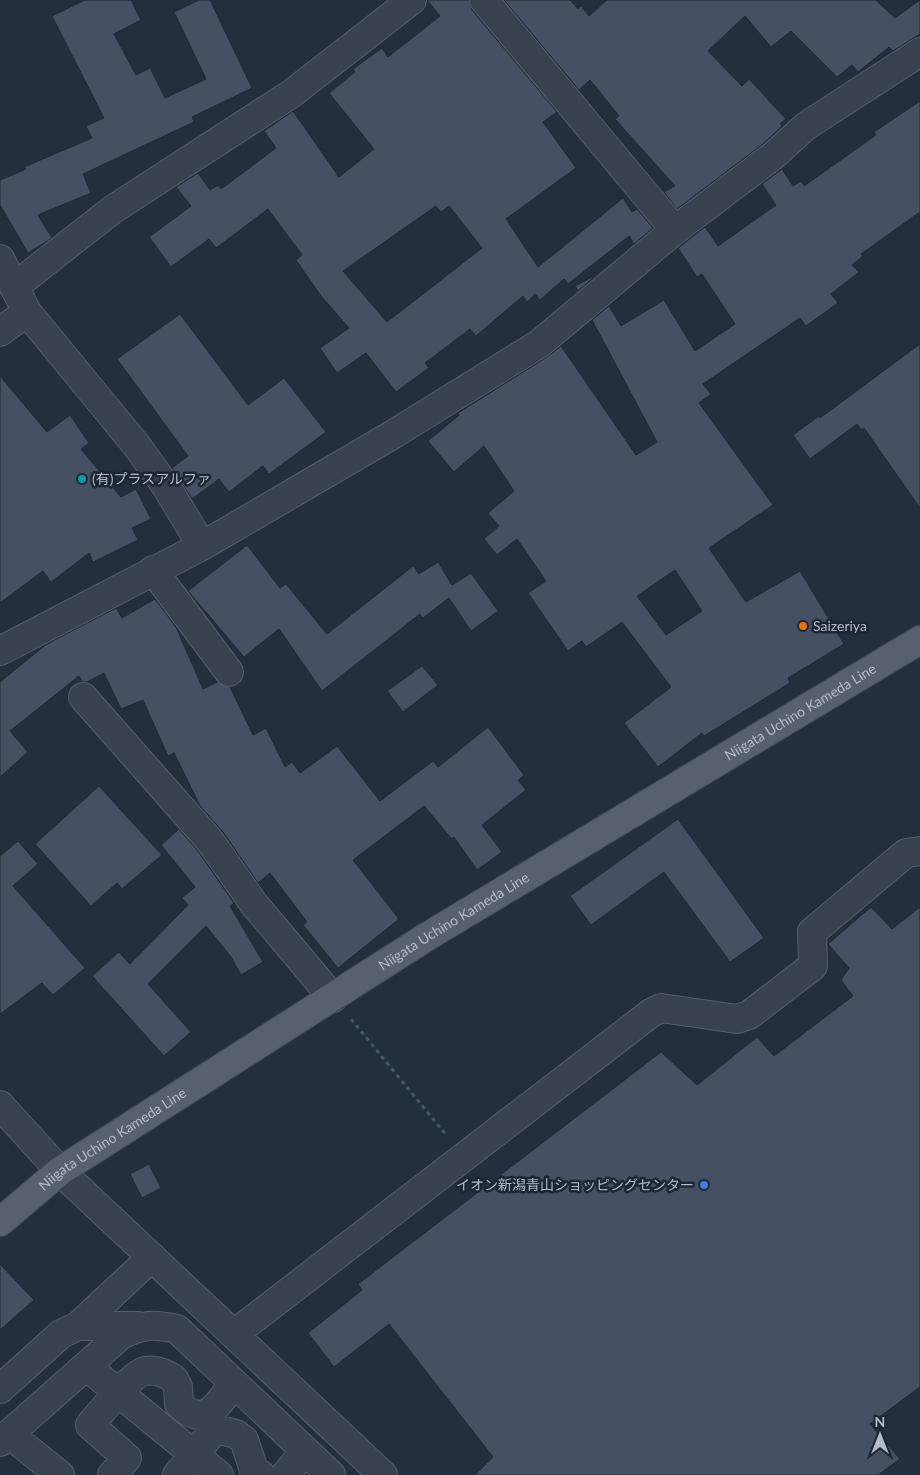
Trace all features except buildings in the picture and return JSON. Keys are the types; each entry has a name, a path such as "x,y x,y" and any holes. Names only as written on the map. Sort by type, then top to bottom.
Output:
{"main road":[{"name":"Niigata Uchino Kameda Line","path":"0,1222 60,1170 445,925 920,640"}],"street":[{"path":"14,287 112,210 291,94 412,0"},
{"path":"484,0 675,230"},
{"path":"0,651 202,546 392,435 538,344 675,230 773,156 806,126 920,52"},
{"path":"0,259 27,312 138,446 166,486 202,546"},
{"path":"0,332 27,312"},
{"path":"153,570 229,672"},
{"path":"83,696 210,841 254,904 333,998"},
{"path":"234,1334 651,1013 662,1008 736,1019 749,1015 813,966 812,932 906,853 920,851"},
{"path":"0,1105 60,1170 383,1475"},
{"path":"0,1389 61,1334 78,1326 152,1257"},
{"path":"78,1326 158,1325 177,1329 331,1475"},
{"path":"60,1475 5,1438 121,1335 138,1326"},
{"path":"86,1366 118,1393 185,1464 219,1475"},
{"path":"112,1475 127,1458 90,1425 118,1393 143,1371 155,1370 174,1379 178,1387 179,1404 194,1415 205,1415 214,1410 234,1383"},
{"path":"185,1464 211,1434 221,1430 236,1434 244,1440 254,1470 261,1475"},
{"path":"285,1475 305,1451"}],"path":[{"path":"333,998 464,1157"}],"place":[{"name":"(有)プラスアルファ","path":"82,479"},
{"name":"Saizeriya","path":"803,626"},
{"name":"イオン新潟青山ショッピングセンター","path":"704,1185"}]}
